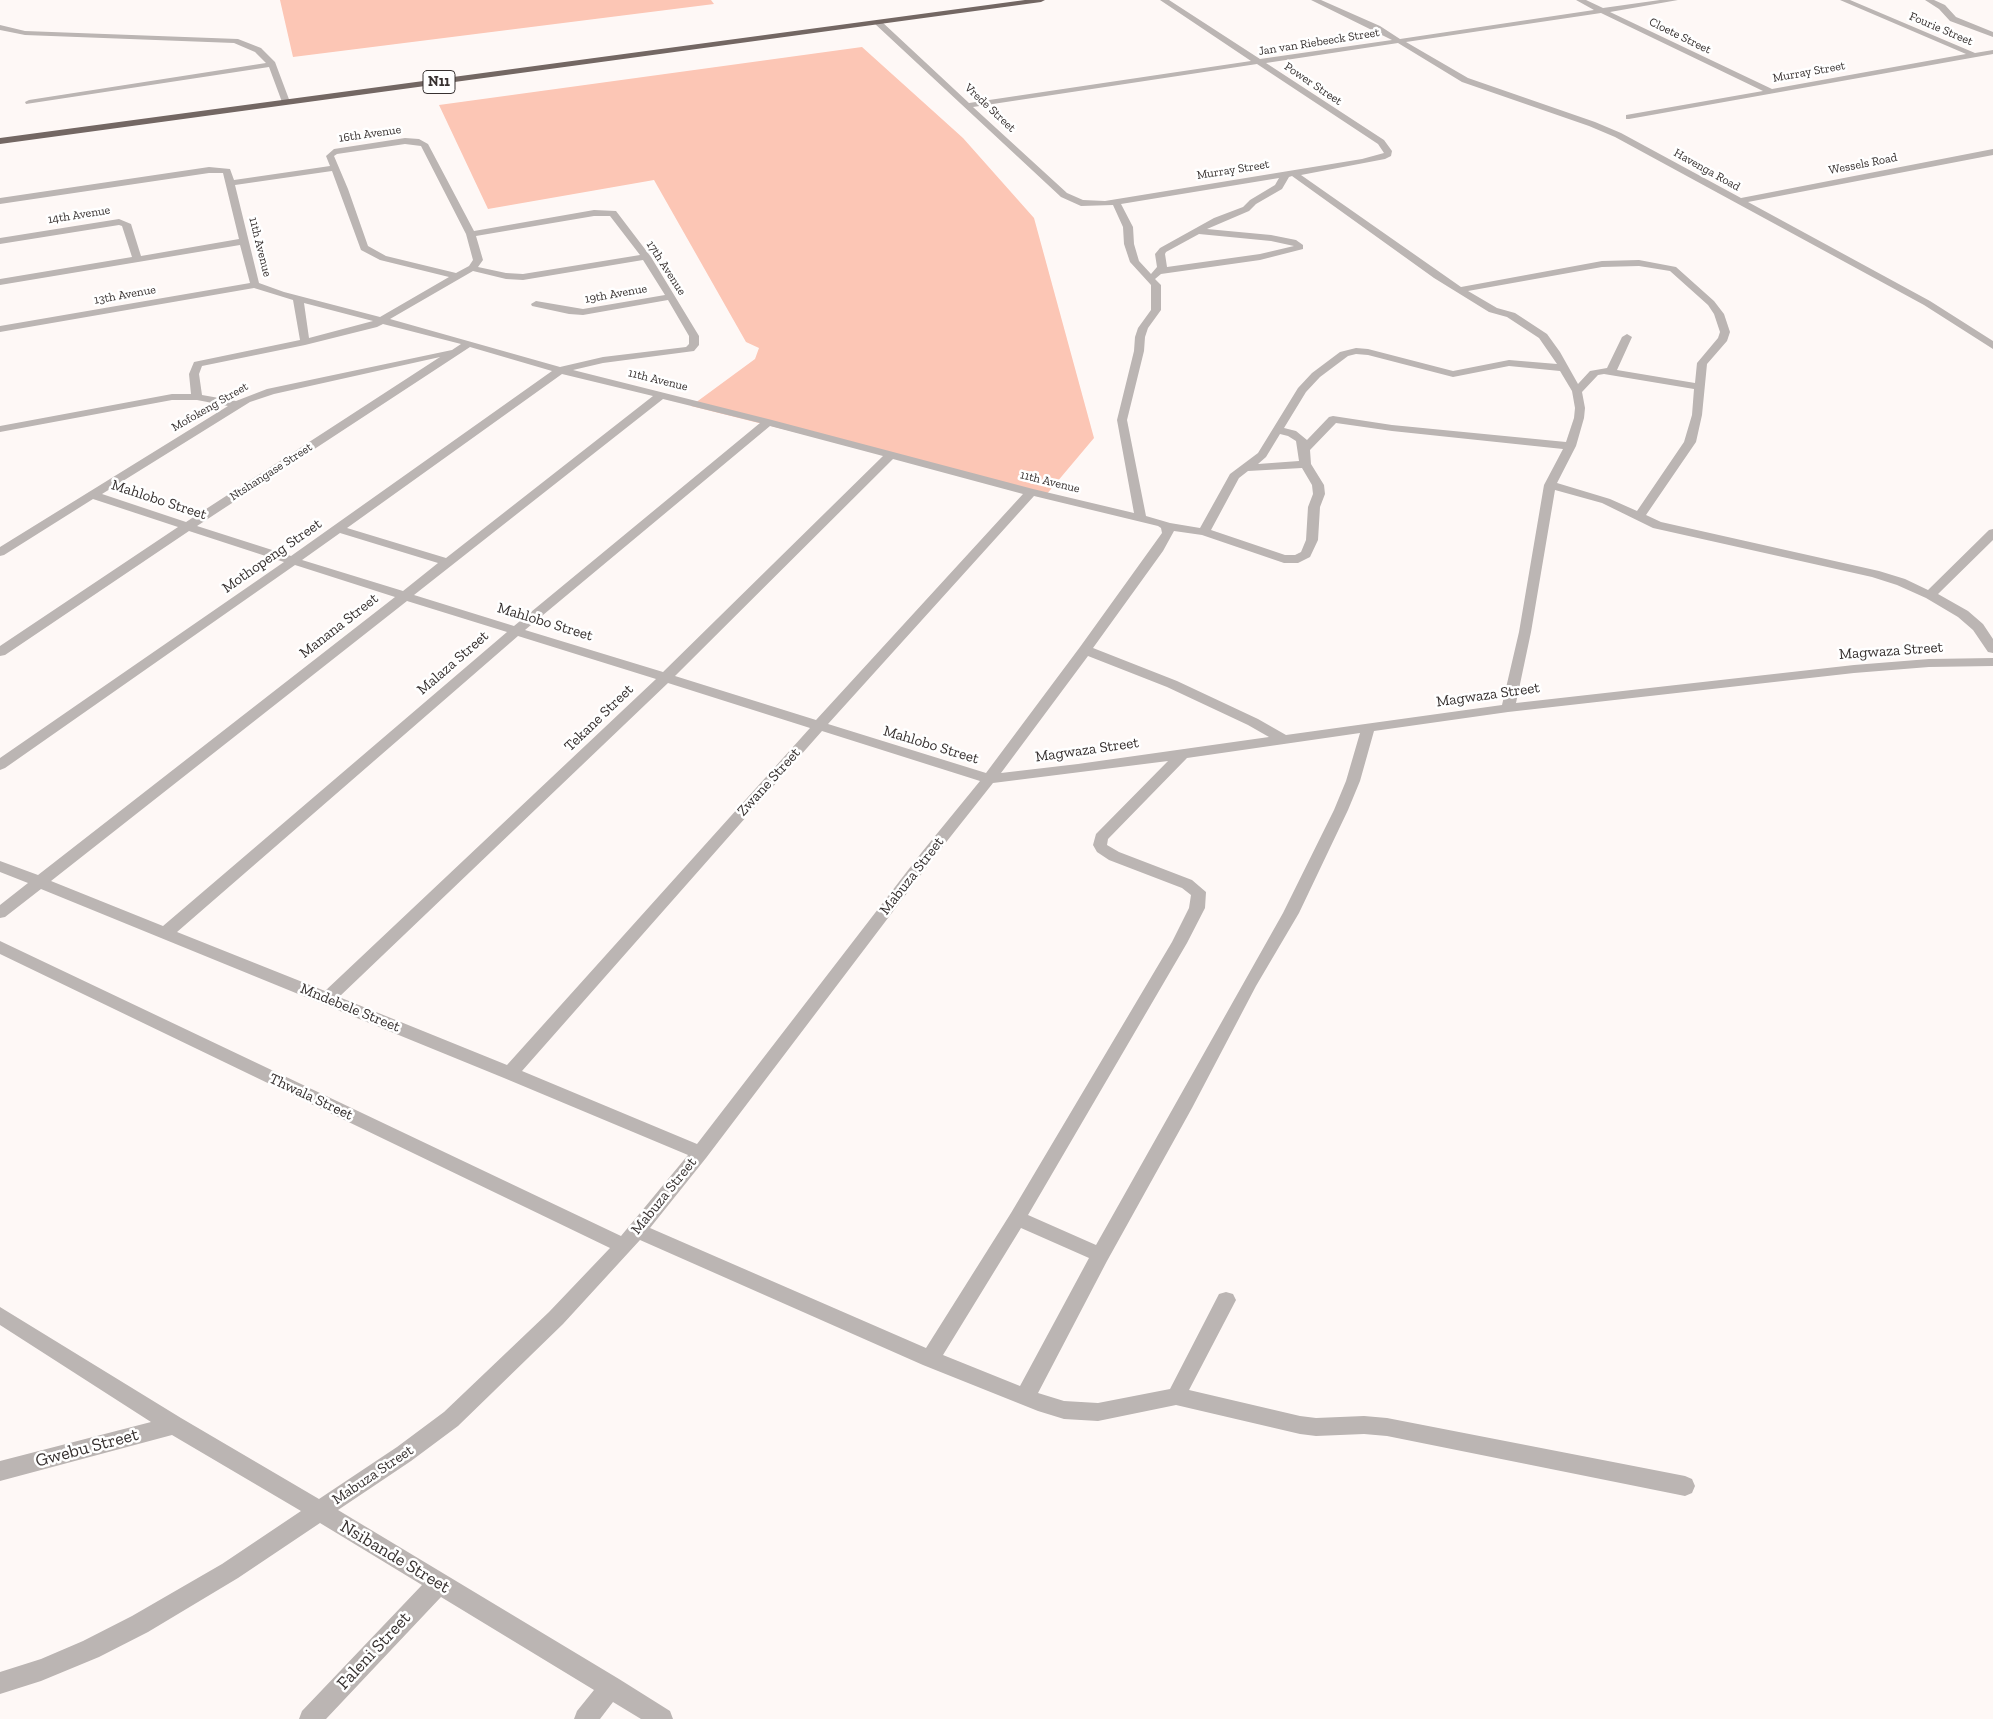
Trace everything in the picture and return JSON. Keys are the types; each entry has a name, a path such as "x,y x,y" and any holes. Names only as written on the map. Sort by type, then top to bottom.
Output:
{"highway":[{"name":"N11","path":"0,141 1042,0"}],"street":[{"name":"Power Street","path":"1164,0 1380,142 1388,151 1388,154 1382,157"},
{"name":"Havenga Road","path":"1315,0 1357,18 1470,82 1592,124 1618,135 1927,303 1993,346"},
{"name":"Cloete Street","path":"1580,0 1770,91"},
{"name":"Jan van Riebeeck Street","path":"968,105 1674,0"},
{"name":"Fourie Street","path":"1844,0 1974,55"},
{"path":"1929,0 1942,7 1953,19 1993,35"},
{"name":"Vrede Street","path":"878,23 1064,195 1073,201 1088,204"},
{"path":"0,27 25,33 235,41 258,50 272,64 286,102"},
{"name":"Murray Street","path":"1629,117 1993,52"},
{"path":"29,102 272,64"},
{"name":"16th Avenue","path":"336,168 330,156 334,152 405,141 422,142 426,146 471,234 478,256 478,260 472,268"},
{"name":"Wessels Road","path":"1739,201 1993,152"},
{"name":"Murray Street","path":"1088,204 1116,203 1382,157"},
{"path":"231,183 336,168 364,248 384,258 456,276"},
{"name":"11th Avenue","path":"0,201 222,170 228,172 255,285 465,346 768,422 889,456 1141,518 1168,529 1204,532 1284,559 1302,557 1306,554 1312,540 1314,507 1319,494 1318,486 1306,464"},
{"path":"1141,518 1122,420 1140,337 1143,328 1156,310 1155,275 1162,264 1161,252 1217,220 1246,209 1253,202 1274,190 1290,173 1459,290 1493,310 1511,315 1543,336 1565,368 1577,391 1580,408 1578,418 1570,446 1550,485 1525,632 1508,708"},
{"path":"1116,203 1128,227 1129,244 1135,262 1155,275 1260,257 1300,247 1296,243 1263,237 1199,231"},
{"name":"17th Avenue","path":"471,234 608,212 615,214 646,257 694,336 695,343 692,348 603,360 560,370"},
{"name":"14th Avenue","path":"0,241 119,222 126,224 137,259"},
{"path":"0,282 245,241"},
{"path":"197,397 194,374 198,364 364,328 381,322 472,268 506,276 523,277 646,257"},
{"path":"1459,290 1617,262 1670,267 1712,302 1725,332 1723,339 1702,363 1698,415 1690,442 1639,516"},
{"name":"13th Avenue","path":"0,329 255,285"},
{"name":"19th Avenue","path":"536,304 583,312 671,297"},
{"path":"298,299 305,342"},
{"path":"1611,372 1627,337"},
{"name":"Mofokeng Street","path":"0,552 238,405 271,391 465,346"},
{"name":"Ntshangase Street","path":"0,652 188,526 465,346"},
{"path":"1204,532 1234,476 1242,468 1262,455 1307,383 1336,360 1350,352 1362,351 1379,354 1447,374 1509,363 1565,368"},
{"name":"Mothopeng Street","path":"0,764 293,561 560,370"},
{"path":"1577,391 1596,372 1611,372 1699,387"},
{"name":"Manana Street","path":"0,913 661,395"},
{"path":"0,429 163,399 197,397 238,405"},
{"path":"1304,450 1333,419 1392,428 1570,446"},
{"name":"Malaza Street","path":"164,934 516,630 768,422"},
{"path":"1242,468 1306,464 1303,442 1297,435 1277,430"},
{"name":"Tekane Street","path":"327,999 666,677 889,456"},
{"path":"1550,485 1606,501 1657,525 1875,574 1930,595 1951,606 1978,627 1993,649"},
{"name":"Zwane Street","path":"510,1073 818,727 1031,492"},
{"name":"Mahlobo Street","path":"92,496 293,561 666,677 818,727 989,779"},
{"path":"338,529 447,562"},
{"name":"Mabuza Street","path":"0,1683 41,1670 91,1649 132,1628 230,1571 404,1454 451,1419 556,1318 624,1246 700,1153 927,856 989,779 1157,551 1168,529"},
{"path":"1930,595 1993,533"},
{"path":"1085,650 1172,684 1253,722 1284,740"},
{"name":"Magwaza Street","path":"989,779 1183,754 1508,708 1854,668 1946,662 1993,662"},
{"path":"1025,1397 1100,1255 1186,1103 1249,985 1292,913 1353,781 1368,728"},
{"path":"930,1359 1017,1218 1179,943 1197,908 1198,892 1188,884 1114,856 1102,848 1100,844 1101,838 1183,754"},
{"name":"Mndebele Street","path":"0,866 510,1073 700,1153"},
{"name":"Thwala Street","path":"0,947 205,1047 624,1246"},
{"path":"1017,1218 1100,1255"},
{"path":"636,1230 930,1359 1025,1397 1064,1410 1098,1412 1176,1396 1300,1425 1316,1427 1364,1425 1387,1427 1685,1486"},
{"path":"1176,1396 1226,1300"},
{"name":"Nsibande Street","path":"0,1315 174,1426 320,1511 662,1719"},
{"name":"Gwebu Street","path":"0,1471 174,1426"},
{"name":"Faleni Street","path":"310,1719 438,1584"},
{"path":"585,1719 611,1687"}],"shaded area":[{"path":"280,0 711,0 714,4 293,57"},
{"path":"862,47 963,138 1034,218 1094,438 1046,495 691,406 755,359 759,348 746,342 654,180 488,209 439,105"}]}
